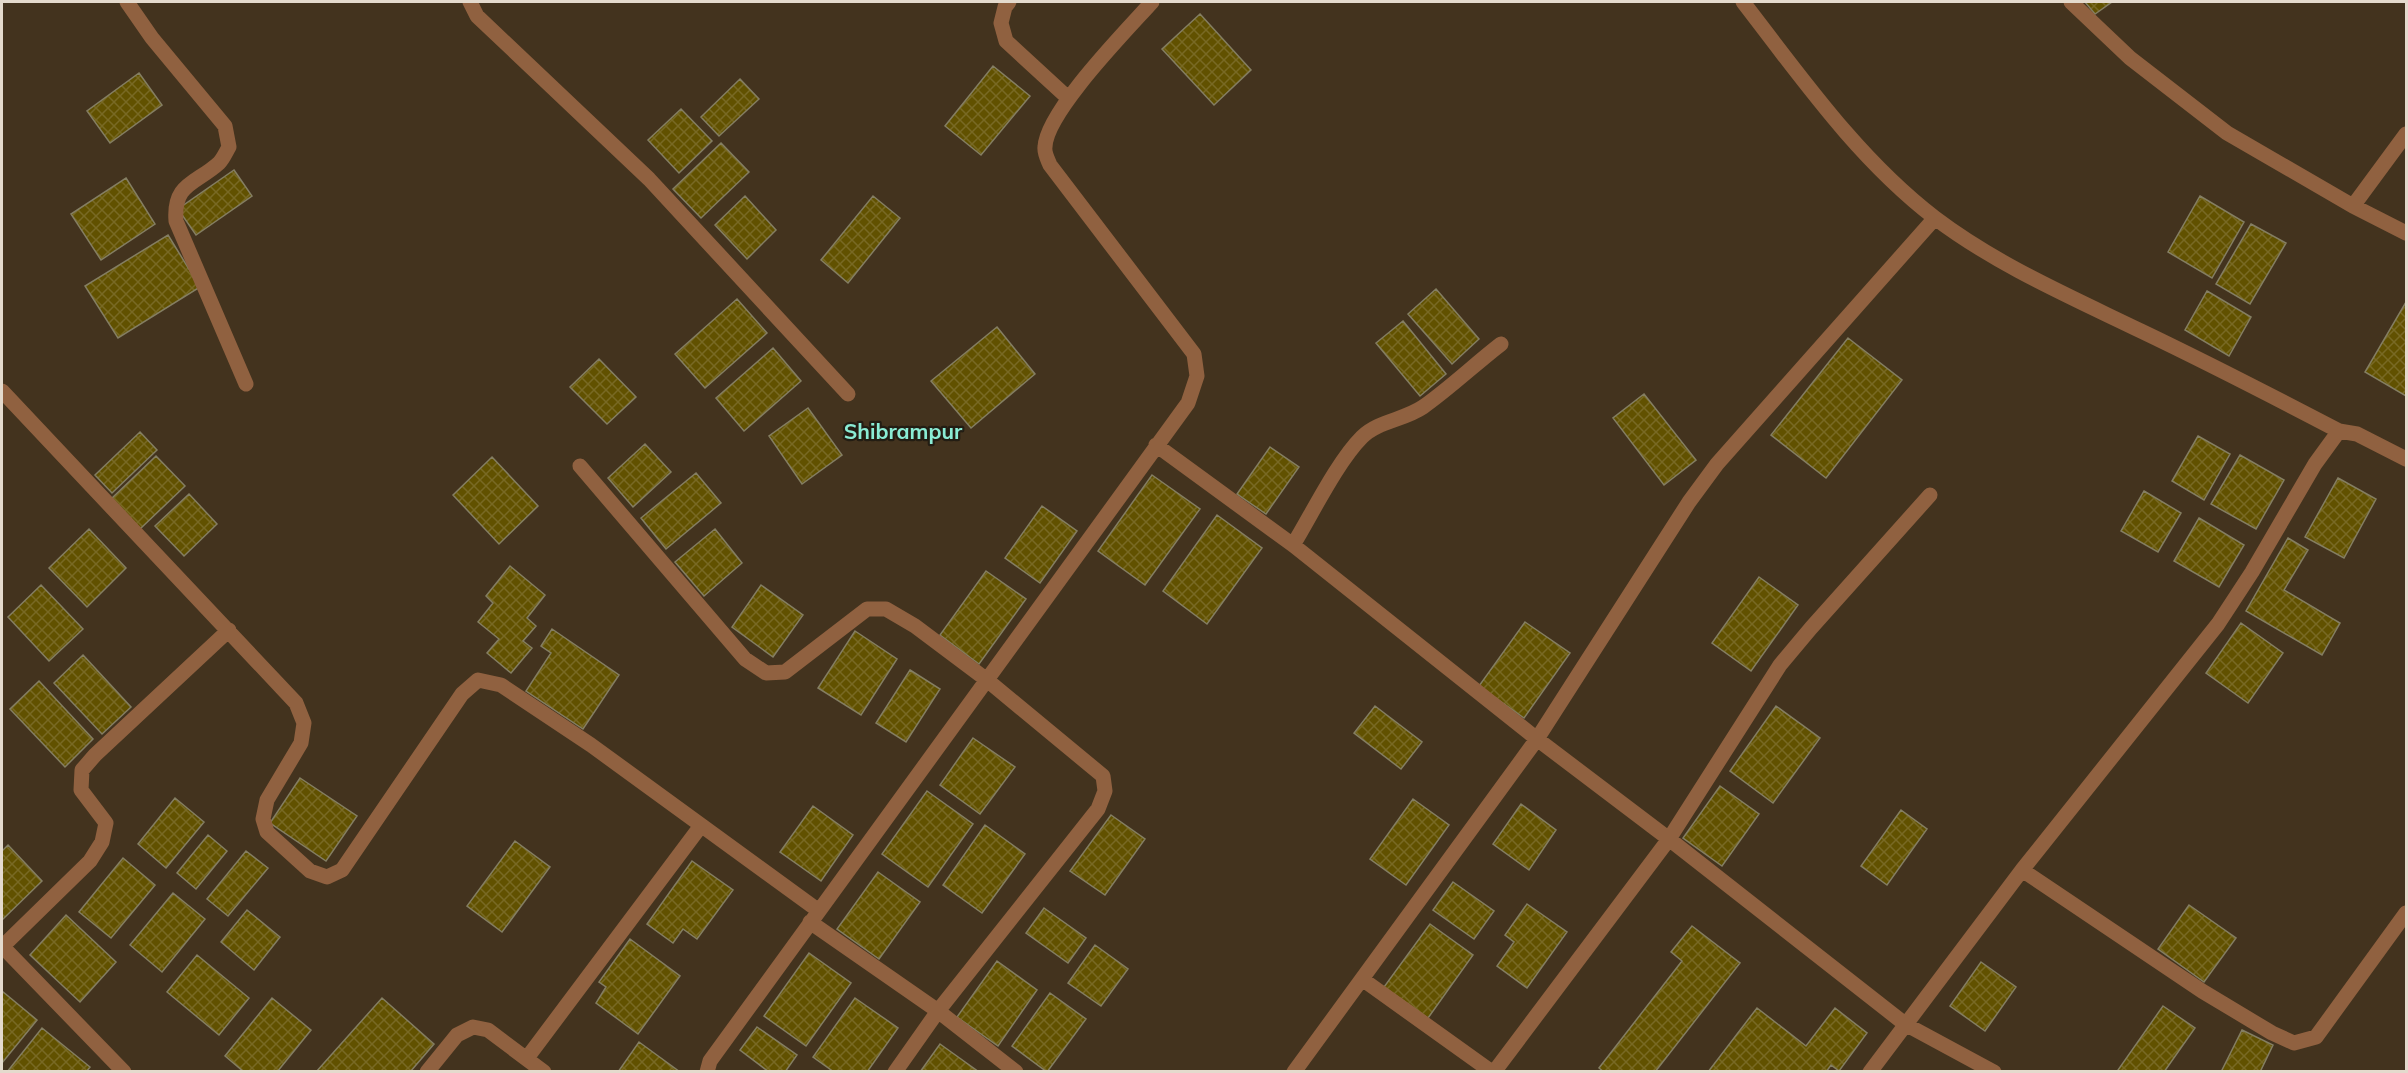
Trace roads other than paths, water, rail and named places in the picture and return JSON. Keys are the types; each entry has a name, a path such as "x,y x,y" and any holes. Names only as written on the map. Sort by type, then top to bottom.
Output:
{"street":[{"path":"127,2 152,38 225,126 229,147 220,162 184,189 175,205 176,221 246,384"},
{"path":"470,2 477,16 649,179 848,394"},
{"path":"1009,2 1005,6 1001,23 1006,41 1068,98"},
{"path":"707,1071 710,1061 814,916 1188,403 1197,376 1194,354 1050,165 1044,148 1048,133 1068,98 1152,2"},
{"path":"1743,2 1821,103 1885,174 1935,218 2009,265 2206,362 2339,431 2357,434 2406,459"},
{"path":"2071,2 2130,58 2227,133 2353,206 2406,233"},
{"path":"2353,206 2406,134"},
{"path":"1294,1071 1537,739 1689,502 1717,464 1935,218"},
{"path":"1293,545 1348,452 1363,435 1406,417 1423,407 1501,344"},
{"path":"2,391 296,703 304,723 301,743 267,800 263,819 267,832 310,871 327,877 342,870 462,694 478,680 501,685 591,745 700,826 1016,1071"},
{"path":"1870,1071 2022,870 2218,624 2252,572 2315,464 2339,431"},
{"path":"1156,445 1293,545 1537,739 1905,1023 1994,1071"},
{"path":"580,466 745,659 766,673 785,672 867,609 886,609 915,626 987,680 1103,776 1105,791 1098,809 938,1011 895,1071"},
{"path":"1362,978 1493,1071 1669,839 1780,665 1930,495"},
{"path":"124,1071 2,947 90,861 102,842 106,823 81,790 82,770 95,755 229,630"},
{"path":"527,1058 700,826"},
{"path":"2022,870 2202,991 2272,1033 2294,1043 2316,1037 2406,913"},
{"path":"427,1071 457,1035 472,1027 488,1030 544,1071"}],"district":[{"name":"Shibrampur","path":"903,432"}]}
